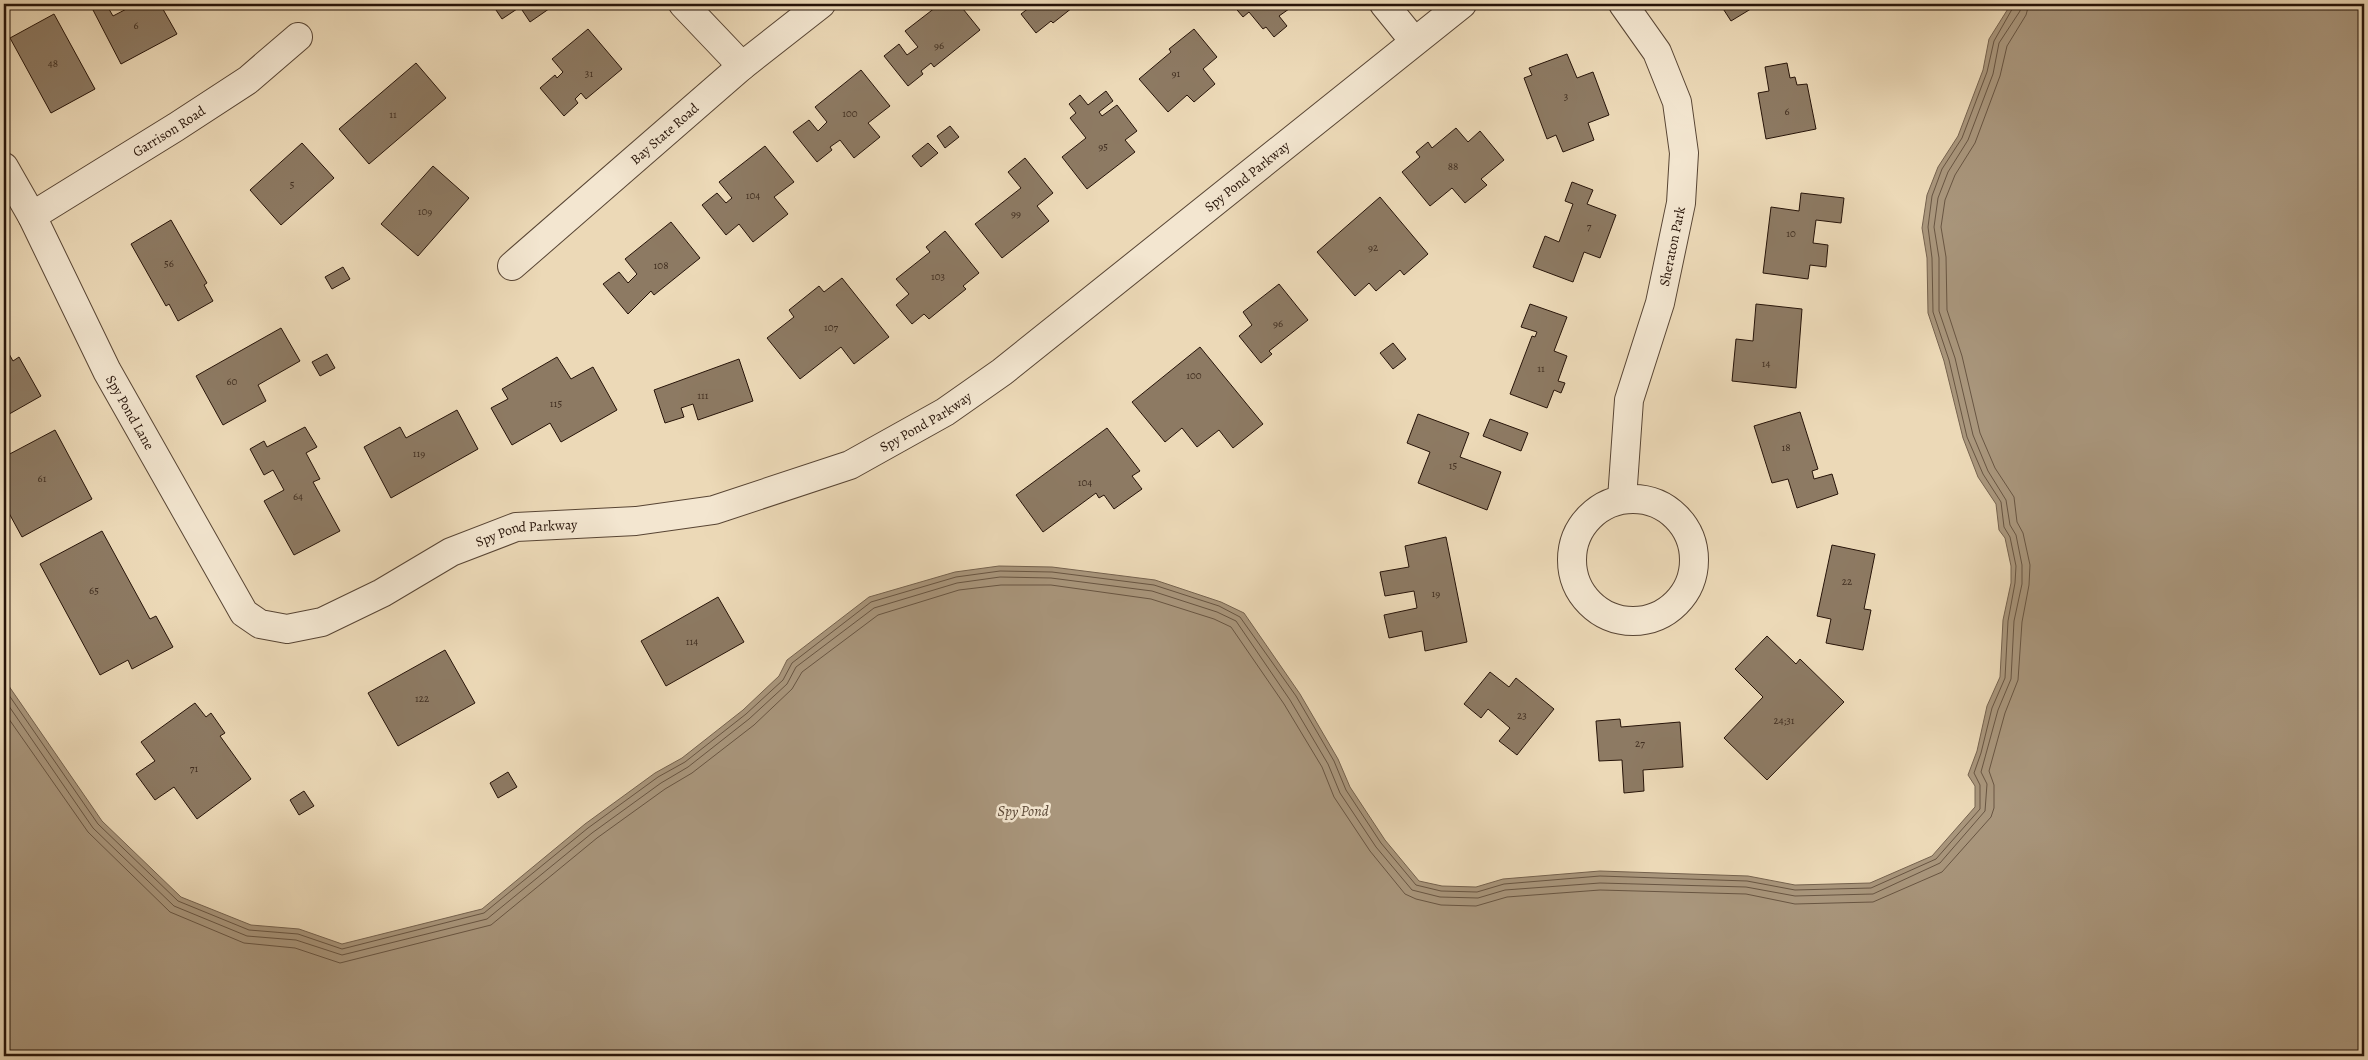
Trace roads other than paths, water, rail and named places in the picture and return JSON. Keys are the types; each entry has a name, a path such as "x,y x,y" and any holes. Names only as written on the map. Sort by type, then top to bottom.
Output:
{"street":[{"path":"683,4 742,66"},
{"name":"Bay State Road","path":"512,266 742,66 821,4"},
{"path":"1384,4 1414,41"},
{"name":"Sheraton Park","path":"1622,499 1629,400 1660,303 1682,203 1684,153 1677,102 1661,61 1623,4"},
{"name":"Spy Pond Parkway","path":"287,629 322,622 382,593 451,552 516,527 636,521 714,510 850,465 944,412 1002,372 1459,5"},
{"name":"Garrison Road","path":"32,216 248,80 298,36"},
{"name":"Spy Pond Lane","path":"4,167 32,216 107,371 244,613 260,624 287,629"},
{"path":"1622,499 1647,500 1674,513 1687,529 1695,554 1693,578 1674,606 1641,621 1621,621 1603,613 1586,600 1574,579 1572,552 1580,528 1596,510 1622,499"}],"water":[{"name":"Spy Pond","path":"2011,4 2364,4 2364,1056 4,1056 4,679 102,821 181,897 251,925 299,929 342,944 482,909 585,824 655,773 682,758 743,710 779,676 787,660 869,597 955,572 999,566 1052,567 1155,580 1221,602 1244,613 1300,694 1338,759 1350,787 1385,840 1419,881 1442,886 1476,887 1503,879 1600,871 1748,876 1795,885 1870,883 1932,856 1975,807 1975,786 1968,775 1977,751 1987,706 2000,677 2003,620 2011,583 2011,566 2005,538 1999,530 1996,504 1978,477 1963,438 1944,361 1928,313 1927,258 1922,228 1927,195 1938,167 1958,136 1983,70 1989,39"}]}
